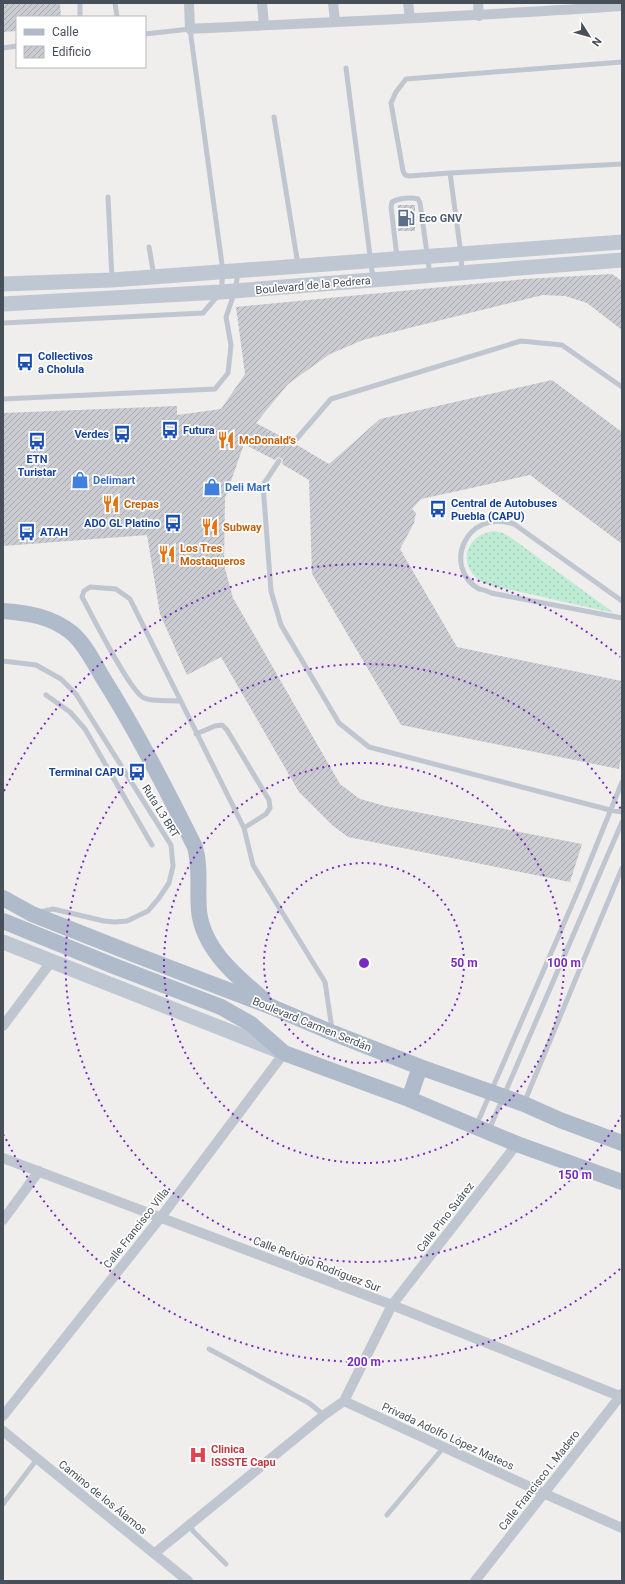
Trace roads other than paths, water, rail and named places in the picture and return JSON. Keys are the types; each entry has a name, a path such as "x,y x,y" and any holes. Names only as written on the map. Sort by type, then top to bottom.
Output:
{"main road":[{"path":"3,611 28,613 46,618 63,627 78,639 113,694 151,760 195,847 198,857 199,872 199,911 208,940 230,969 272,1007"},
{"name":"Boulevard Carmen Serdán","path":"4,899 32,914 272,1007 333,1033 420,1067 524,1104 560,1120 622,1143"},
{"path":"3,921 221,1007 251,1024 284,1053 408,1099 517,1144 622,1182"},
{"path":"408,1099 420,1067"}],"street":[{"path":"189,3 190,29 335,21 480,16 544,7 617,5"},
{"path":"262,3 264,25"},
{"path":"333,3 335,21"},
{"path":"408,3 410,18"},
{"path":"478,3 480,16"},
{"name":"Boulevard de la Pedrera","path":"3,284 112,280 622,242"},
{"name":"Boulevard de la Pedrera","path":"3,304 228,292 622,260"},
{"path":"3,942 284,1053"},
{"path":"3,1026 51,962"},
{"name":"Calle Francisco Villa","path":"3,1416 161,1217 284,1053"},
{"name":"Calle Pino Suárez","path":"344,1401 392,1305 517,1144"},
{"name":"Calle Refugio Rodríguez Sur","path":"3,1158 392,1305 622,1396"},
{"path":"3,1220 39,1171"},
{"name":"Calle Francisco I. Madero","path":"475,1581 543,1493 622,1396"},
{"path":"155,1553 324,1415 344,1401"},
{"name":"Privada Adolfo López Mateos","path":"344,1401 622,1528"},
{"name":"Camino de los Álamos","path":"3,1431 188,1581"}],"lane":[{"path":"80,3 80,16"},
{"path":"115,3 117,16"},
{"path":"3,399 215,389 228,373 231,345 226,317 228,292 223,272 190,29 146,34"},
{"path":"3,48 16,46"},
{"path":"622,62 406,79 396,92 391,103 405,175 409,176 622,164"},
{"path":"346,68 373,280"},
{"path":"274,117 298,266"},
{"path":"450,173 461,254 462,273"},
{"path":"108,197 112,280"},
{"path":"398,258 391,207 392,202 396,200 414,198 420,203 430,276"},
{"path":"149,247 154,277"},
{"path":"3,323 203,313 228,292 239,270"},
{"path":"293,443 331,399 520,341 562,345 622,387"},
{"path":"279,462 263,485 272,591 281,626 339,723 368,747 622,812"},
{"path":"622,601 514,524 503,520 493,520 478,526 468,535 462,547 461,559 464,572 479,588 491,593 622,618"},
{"path":"181,701 145,699 138,694 128,680 82,597 84,592 90,587 116,590 130,599 181,701 196,734 244,828 253,865 325,982 333,1033"},
{"name":"Ruta L3 BRT","path":"3,662 36,665 61,679 76,694 171,845 173,866 168,883 159,898 148,911 127,921 104,921 53,909 32,914"},
{"path":"46,695 70,712 85,729 152,844"},
{"path":"196,734 215,726 222,725 228,730 269,800 270,808 266,814 244,828"},
{"path":"482,1130 622,782"},
{"path":"482,1130 497,1094 622,822"},
{"path":"524,1104 622,868"},
{"path":"209,1349 309,1404 324,1415"},
{"path":"386,1515 444,1447"},
{"path":"3,1504 5,1498 37,1459"},
{"path":"190,1525 193,1531 226,1564"}],"place":[{"name":"Eco GNV","path":"406,218"},
{"name":"Collectivos a Cholula","path":"25,362"},
{"name":"Futura","path":"170,430"},
{"name":"Verdes","path":"122,434"},
{"name":"McDonald's","path":"226,440"},
{"name":"ETN Turistar","path":"37,441"},
{"name":"Delimart","path":"80,480"},
{"name":"Deli Mart","path":"212,487"},
{"name":"Crepas","path":"111,504"},
{"name":"Central de Autobuses Puebla (CAPU)","path":"438,509"},
{"name":"ADO GL Platino","path":"173,523"},
{"name":"Subway","path":"210,527"},
{"name":"ATAH","path":"27,532"},
{"name":"Los Tres Mostaqueros","path":"167,554"},
{"name":"Terminal CAPU","path":"137,772"},
{"name":"Clinica ISSSTE Capu","path":"198,1455"}]}
